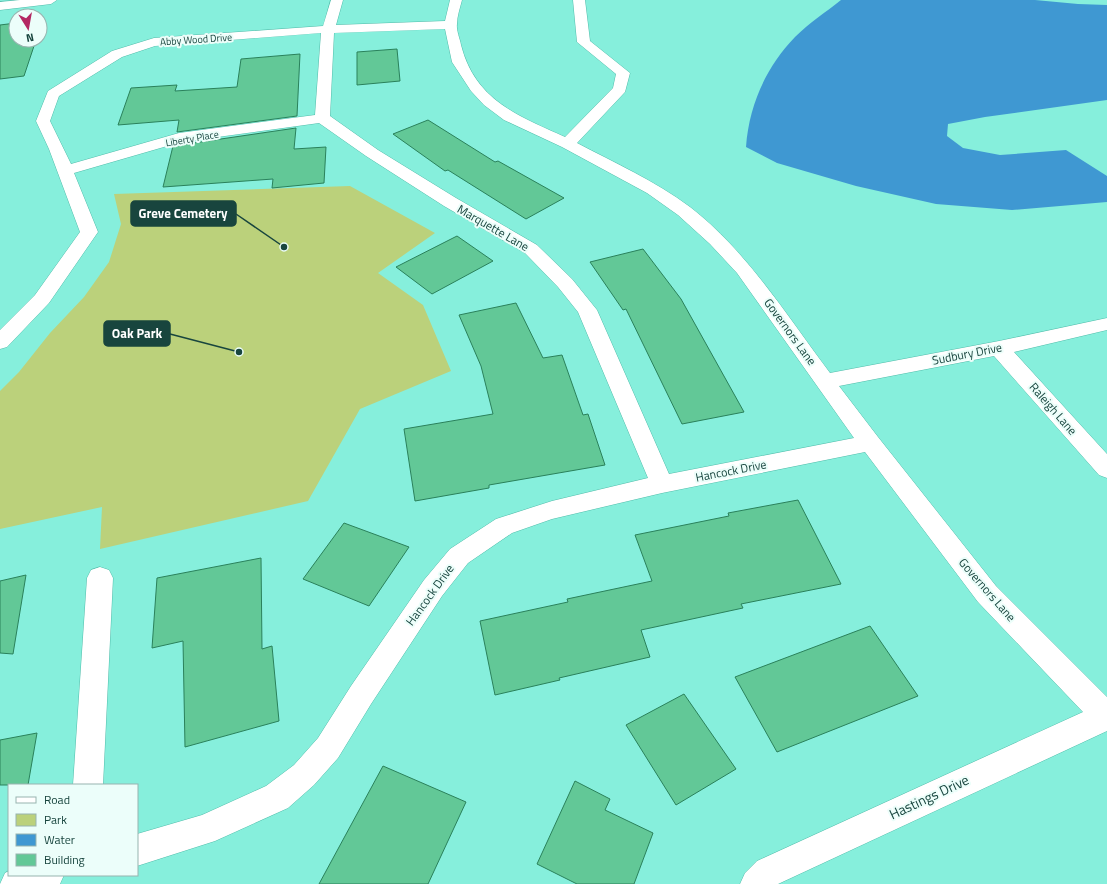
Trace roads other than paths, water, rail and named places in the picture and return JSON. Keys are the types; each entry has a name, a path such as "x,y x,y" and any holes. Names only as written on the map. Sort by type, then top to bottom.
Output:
{"street":[{"path":"0,6 51,0"},
{"path":"322,118 328,29 337,0"},
{"name":"Governors Lane","path":"456,0 450,25 459,62 476,88 489,102 509,117 567,144 653,190 684,211 716,240 743,269 870,443 987,594 1106,717"},
{"path":"567,144 620,89 623,73 584,42 579,0"},
{"name":"Abby Wood Drive","path":"0,342 42,299 89,232 43,121 53,94 117,54 154,42 328,29 450,25"},
{"name":"Liberty Place","path":"65,171 179,138 322,118"},
{"name":"Marquette Lane","path":"322,118 372,153 450,202 531,249 565,283 587,310 662,484"},
{"name":"Sudbury Drive","path":"826,381 999,348 1107,324"},
{"name":"Raleigh Lane","path":"999,348 1107,469"},
{"name":"Hancock Drive","path":"138,850 204,830 276,797 304,775 328,748 361,695 433,588 459,556 504,526 552,510 662,484 870,443"},
{"path":"88,784 100,578"},
{"name":"Hastings Drive","path":"756,884 768,872 1106,717"},
{"path":"16,884 44,876"}],"water":[{"path":"841,0 1035,0 1107,5 1107,100 985,117 948,124 947,136 963,148 1000,155 1066,150 1107,176 1107,202 1012,210 936,204 856,186 777,163 746,147 755,102 776,61 800,32"}],"place":[{"name":"Greve Cemetery","path":"284,247"},
{"name":"Oak Park","path":"239,352"}]}
